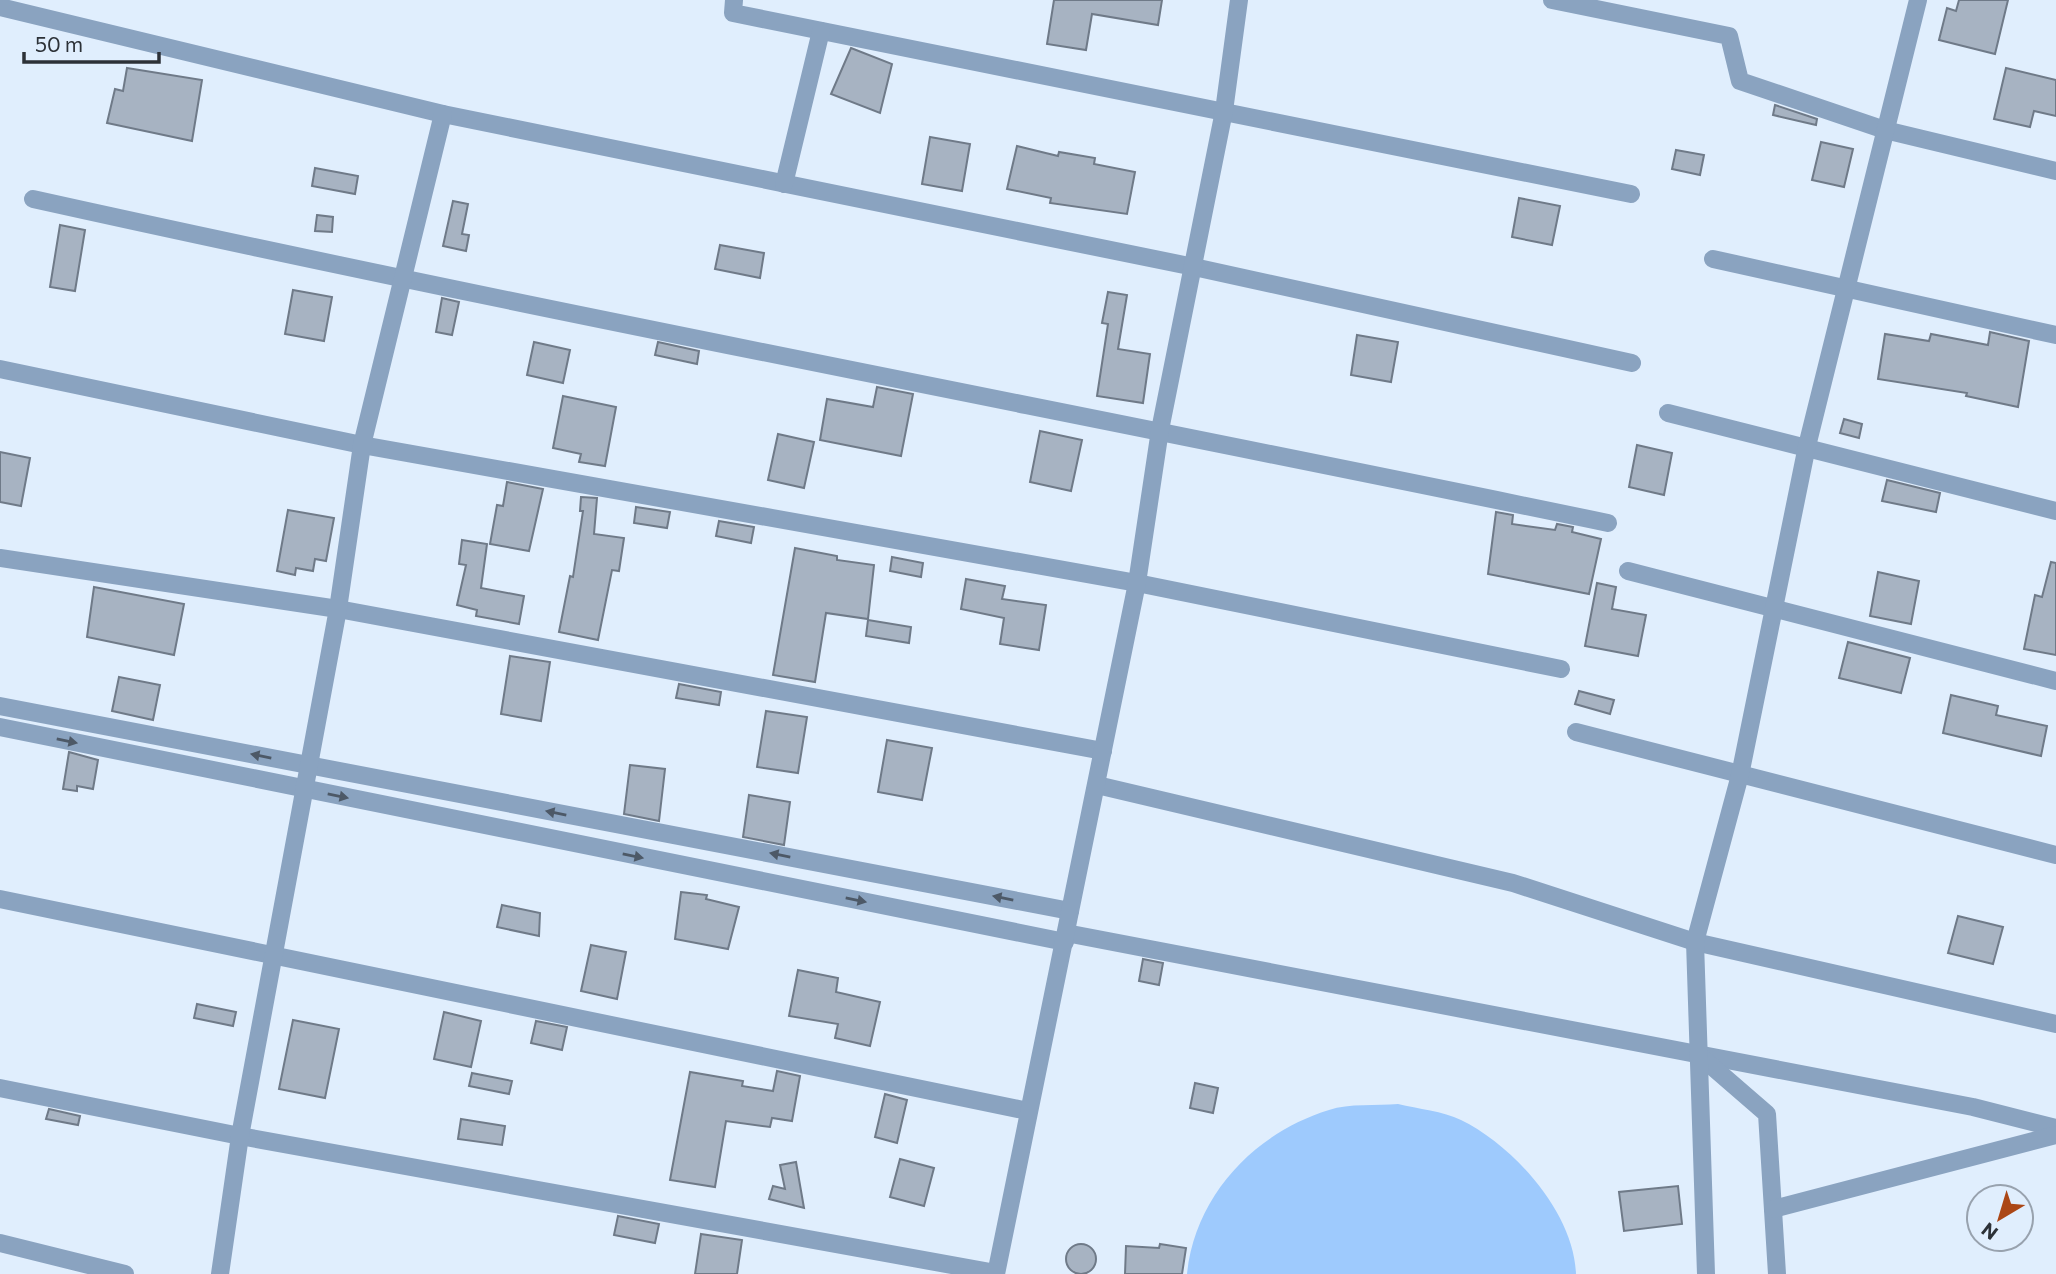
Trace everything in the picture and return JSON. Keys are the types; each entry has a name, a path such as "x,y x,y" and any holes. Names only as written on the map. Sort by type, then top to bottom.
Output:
{"street":[{"path":"734,0 733,13 1631,194"},
{"path":"0,1088 240,1136 996,1273 1137,583 1160,430 1224,111 1239,0"},
{"path":"1552,0 1728,36 1740,81 1885,130 2056,171"},
{"path":"1706,1274 1695,942 1740,775 1772,608 1844,286 1918,0"},
{"path":"0,7 443,114 1194,267 1632,363"},
{"path":"784,184 821,31"},
{"path":"220,1274 240,1136 338,609 362,445 443,114"},
{"path":"33,199 402,281 1160,430 1608,523"},
{"path":"1713,259 2056,335"},
{"path":"0,369 362,445 1137,583 1561,669"},
{"path":"1668,413 2056,511"},
{"path":"0,558 338,609 1104,751"},
{"path":"1628,571 2056,681"},
{"path":"0,705 1070,911"},
{"path":"0,727 305,790 1066,938 1973,1107 2056,1128"},
{"path":"1576,732 2056,855"},
{"path":"1097,785 1513,883 1695,942 2056,1024"},
{"path":"0,899 1028,1111"},
{"path":"1700,1056 1767,1114 1777,1274"},
{"path":"1773,1209 2056,1135"},
{"path":"0,1243 125,1274"}],"shaded area":[{"path":"1398,1104 1461,1120 1501,1146 1520,1164 1553,1205 1565,1228 1573,1251 1576,1274 1187,1274 1192,1246 1202,1219 1233,1171 1253,1151 1276,1134 1329,1110"}],"building":[{"path":"1054,0 1162,0 1158,25 1092,14 1086,50 1047,44"},
{"path":"1959,0 2008,0 1995,54 1939,40 1947,8 1956,11"},
{"path":"851,48 892,64 880,113 831,94"},
{"path":"127,68 202,80 192,141 107,123 115,89 123,91"},
{"path":"2006,68 2056,80 2056,116 2034,111 2030,127 1994,119"},
{"path":"1775,105 1817,119 1816,125 1773,115"},
{"path":"930,137 970,144 962,191 922,184"},
{"path":"1821,142 1853,149 1844,187 1812,180"},
{"path":"1017,146 1058,156 1059,152 1095,158 1094,164 1135,172 1127,214 1050,203 1051,198 1007,189"},
{"path":"1676,150 1704,155 1700,175 1672,169"},
{"path":"315,168 358,176 355,194 312,186"},
{"path":"1519,198 1560,206 1552,245 1512,237"},
{"path":"453,201 468,204 462,234 469,235 466,251 443,246"},
{"path":"317,215 333,217 332,232 315,231"},
{"path":"60,225 85,230 75,291 50,287"},
{"path":"720,245 764,253 760,278 715,269"},
{"path":"293,290 332,297 324,341 285,334"},
{"path":"1108,292 1127,295 1118,349 1150,354 1143,403 1097,396 1108,324 1102,323"},
{"path":"442,298 459,302 452,335 436,332"},
{"path":"1990,332 2029,341 2018,407 1966,396 1967,393 1878,379 1885,334 1929,341 1931,334 1988,345"},
{"path":"1357,335 1398,342 1391,382 1351,375"},
{"path":"534,342 570,350 563,383 527,375"},
{"path":"658,342 699,351 697,364 655,355"},
{"path":"877,387 913,394 901,456 820,440 827,399 873,407"},
{"path":"563,396 616,407 605,466 579,462 581,454 553,448"},
{"path":"1844,419 1862,424 1859,438 1840,433"},
{"path":"1040,431 1082,440 1071,491 1030,482"},
{"path":"778,434 814,442 804,488 768,480"},
{"path":"1637,445 1672,453 1664,495 1629,487"},
{"path":"0,452 30,458 21,506 0,502"},
{"path":"1887,480 1940,493 1936,512 1882,501"},
{"path":"507,482 543,489 529,551 490,544 497,505 503,506"},
{"path":"581,497 597,498 594,534 624,538 619,571 612,570 598,640 559,632 570,576 573,577 583,511 580,511"},
{"path":"636,507 670,512 667,528 634,523"},
{"path":"288,510 334,518 326,561 315,559 313,571 296,568 295,575 277,571"},
{"path":"1496,512 1513,515 1512,524 1555,530 1557,524 1573,527 1572,532 1601,539 1589,594 1488,574"},
{"path":"719,521 754,527 751,543 716,536"},
{"path":"462,540 487,544 481,588 524,596 519,624 476,616 477,610 457,605 466,565 459,564"},
{"path":"795,548 837,556 837,560 874,565 868,619 826,613 815,682 773,675"},
{"path":"892,557 923,563 921,577 890,571"},
{"path":"2051,562 2056,563 2056,655 2024,649 2035,595 2042,597"},
{"path":"1878,572 1919,581 1911,624 1870,616"},
{"path":"966,579 1005,586 1002,599 1046,605 1039,650 1000,644 1004,618 961,609"},
{"path":"1597,583 1616,587 1612,609 1646,615 1638,656 1585,646"},
{"path":"94,587 184,604 174,655 87,637"},
{"path":"868,620 911,627 909,643 866,636"},
{"path":"1848,642 1910,658 1901,693 1839,678"},
{"path":"510,656 550,662 541,721 501,714"},
{"path":"119,677 160,685 153,720 112,711"},
{"path":"679,684 721,692 719,705 676,698"},
{"path":"1579,691 1614,700 1610,714 1575,704"},
{"path":"1951,695 1998,706 1996,715 2047,726 2041,756 1943,733"},
{"path":"766,711 807,717 798,773 757,767"},
{"path":"887,740 932,748 922,800 878,792"},
{"path":"69,752 98,760 93,789 77,786 77,791 63,789"},
{"path":"630,765 665,769 659,821 624,814"},
{"path":"749,795 790,802 784,845 743,837"},
{"path":"681,892 707,895 706,899 739,907 728,949 675,939"},
{"path":"502,905 540,913 539,936 497,927"},
{"path":"1958,916 2003,927 1993,964 1948,953"},
{"path":"591,945 626,952 617,999 581,991"},
{"path":"1143,959 1163,963 1159,985 1139,981"},
{"path":"798,970 838,978 836,992 880,1002 870,1046 835,1038 838,1024 789,1016"},
{"path":"197,1004 236,1012 233,1026 194,1018"},
{"path":"444,1012 481,1021 471,1067 434,1059"},
{"path":"293,1020 339,1029 325,1098 279,1089"},
{"path":"536,1021 567,1027 562,1050 531,1043"},
{"path":"777,1071 800,1076 792,1121 772,1118 770,1127 726,1121 715,1187 670,1180 690,1072 743,1081 742,1086 773,1091"},
{"path":"472,1073 512,1081 509,1094 469,1086"},
{"path":"1195,1083 1218,1088 1213,1113 1190,1108"},
{"path":"885,1094 907,1100 897,1143 875,1137"},
{"path":"49,1109 80,1116 78,1125 46,1119"},
{"path":"461,1119 505,1126 502,1145 458,1139"},
{"path":"900,1159 934,1168 924,1206 890,1197"},
{"path":"796,1162 804,1208 769,1199 773,1186 785,1189 780,1165"},
{"path":"1678,1186 1682,1224 1624,1231 1619,1192"},
{"path":"618,1216 659,1224 655,1243 614,1235"},
{"path":"701,1234 742,1240 737,1274 695,1274"},
{"path":"1081,1244 1092,1248 1096,1259 1092,1270 1081,1274 1070,1270 1066,1259 1070,1248"},
{"path":"1160,1244 1186,1248 1182,1274 1125,1274 1126,1246 1159,1248"}]}
